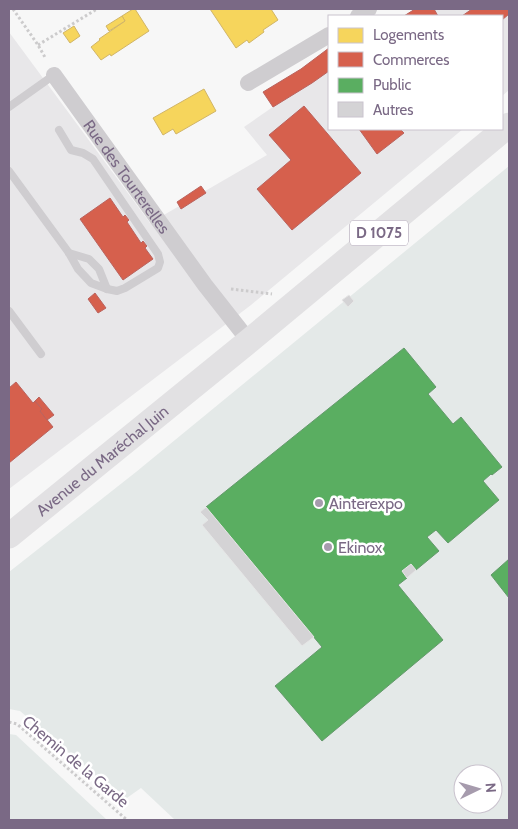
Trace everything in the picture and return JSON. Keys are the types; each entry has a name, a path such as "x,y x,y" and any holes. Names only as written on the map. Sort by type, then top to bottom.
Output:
{"main road":[{"name":"D 1075","path":"249,340 503,130"},
{"name":"Avenue du Maréchal Juin","path":"9,536 249,340"}],"street":[{"path":"248,82 328,36"},
{"name":"Rue des Tourterelles","path":"54,75 205,285 249,340"}],"lane":[{"path":"9,107 54,75"},
{"path":"9,171 78,269 91,283 117,291 158,268 160,262 158,254 93,159 71,150 60,130"},
{"path":"68,253 89,259 99,269 108,289"},
{"path":"9,311 41,354"},
{"path":"9,327 19,324"}],"path":[{"path":"13,9 38,46 54,75"},
{"path":"38,46 97,9"},
{"path":"205,285 273,294"},
{"name":"Chemin de la Garde","path":"9,722 17,724 127,820"}],"shaded area":[{"path":"415,9 509,9 509,90 503,95 503,15 406,15"},
{"path":"9,32 150,223 267,155 244,127 328,69 328,130 462,130 251,305 9,489"},
{"name":"Ainterexpo","path":"509,166 509,820 175,820 141,788 124,800 20,711 9,709 9,572 136,472"},
{"path":"9,734 16,735 107,820 9,820"}],"building: Logements":[{"path":"135,9 149,31 111,56 110,54 101,60 91,47 125,21 122,16"},
{"path":"210,9 271,9 278,20 249,43 247,40 236,48"},
{"path":"122,16 125,21 109,31 106,26"},
{"path":"74,26 80,36 70,43 63,33"},
{"path":"204,89 216,111 176,134 173,129 163,135 153,118"}],"building: Commerces":[{"path":"415,9 434,9 437,15 406,15"},
{"path":"472,9 509,9 509,14 503,19 503,15 463,15"},
{"path":"328,49 328,72 273,107 263,92 301,69"},
{"path":"304,106 361,173 292,230 257,189 291,160 269,135"},
{"path":"360,130 401,130 404,133 377,154"},
{"path":"201,186 206,193 181,209 177,202"},
{"path":"110,198 123,217 125,215 129,220 127,222 141,243 143,241 147,246 145,248 153,259 123,280 80,219"},
{"path":"95,293 106,308 98,313 88,299"},
{"path":"16,382 33,403 35,401 42,409 40,411 53,427 9,463 9,388"},
{"path":"39,397 54,415 47,420 40,411 42,409 35,401"}],"building: Public":[{"name":"Ekinox","path":"404,348 436,387 428,394 453,424 461,417 502,467 483,481 499,500 448,543 436,530 427,537 439,551 416,570 411,564 402,571 407,578 398,585 443,640 322,741 275,686 322,647 206,507"},
{"path":"509,559 509,598 491,575"}],"building: Autres":[{"path":"349,295 354,301 348,307 342,300"},
{"path":"206,507 314,637 302,646 202,525 208,520 200,512"},
{"path":"411,564 416,570 407,578 402,571"}],"place":[{"name":"Ainterexpo","path":"319,503"},
{"name":"Ekinox","path":"328,547"}]}
